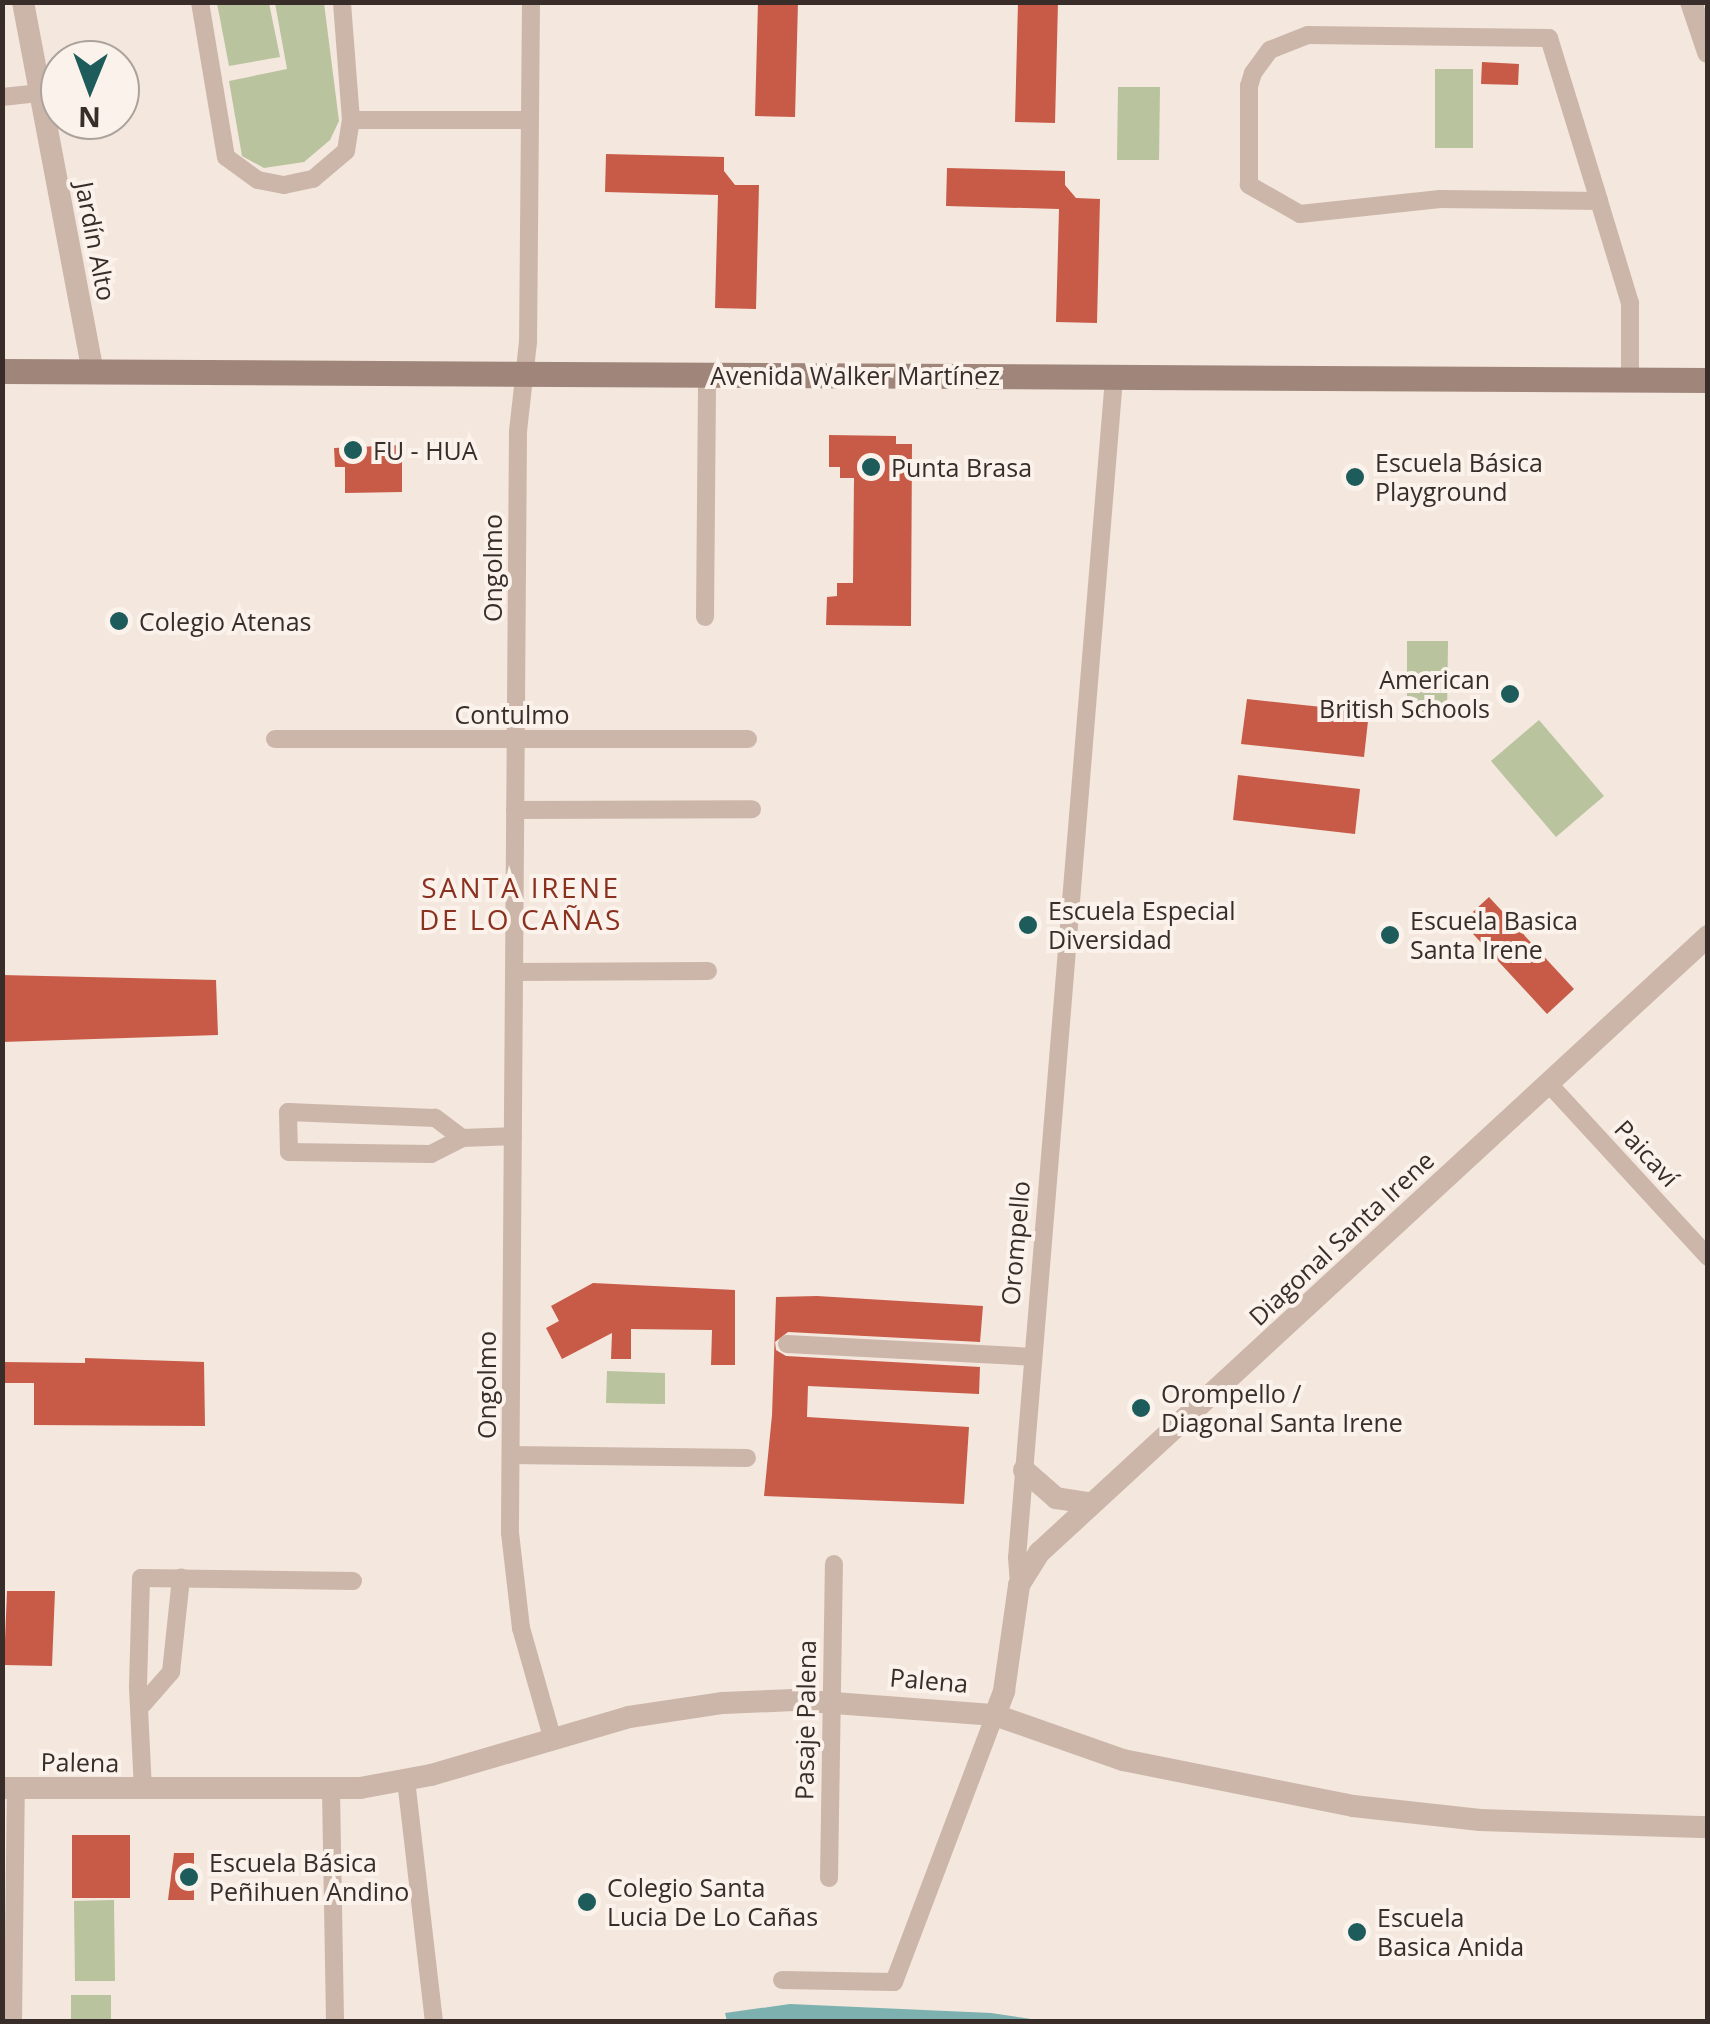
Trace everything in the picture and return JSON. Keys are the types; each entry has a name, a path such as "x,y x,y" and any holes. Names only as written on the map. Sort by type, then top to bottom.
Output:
{"main road":[{"name":"Avenida Walker Martínez","path":"2,371 1708,380"}],"street":[{"name":"Jardín Alto","path":"23,2 40,94"},
{"path":"200,2 226,157 271,184 313,179 346,151 351,120 342,2"},
{"name":"Ongolmo","path":"531,2 528,342 518,431 511,1454 515,1590 552,1738"},
{"path":"1691,2 1708,52"},
{"path":"1599,201 1440,199 1300,214 1249,185 1249,86 1270,50 1308,35 1549,38 1599,201 1630,303 1630,380"},
{"path":"2,97 40,94"},
{"path":"351,120 530,120"},
{"name":"Jardín Alto","path":"49,140 94,371"},
{"path":"705,617 706,375"},
{"name":"Orompello","path":"782,1980 894,1982 1004,1691 1019,1586 1016,1558 1114,377"},
{"name":"Contulmo","path":"276,739 748,740"},
{"path":"515,810 752,809"},
{"name":"Diagonal Santa Irene","path":"1019,1586 1040,1552 1708,936"},
{"path":"514,972 708,971"},
{"name":"Paicaví","path":"1549,1084 1708,1256"},
{"path":"462,1138 435,1118 288,1112 289,1152 431,1154 462,1138 513,1136"},
{"path":"787,1344 1033,1357"},
{"name":"Ongolmo","path":"511,1454 746,1458"},
{"path":"1024,1470 1056,1498 1092,1504"},
{"name":"Pasaje Palena","path":"829,1878 834,1564"},
{"name":"Palena","path":"143,1790 143,1704 138,1686 141,1578 353,1581"},
{"path":"143,1704 172,1672 181,1578"},
{"name":"Palena","path":"13,2022 10,1788 331,1790 406,1780 676,1708 758,1700 829,1701 995,1714 1123,1760 1352,1806 1517,1823 1708,1827"},
{"path":"406,1780 434,2022"},
{"path":"331,1790 334,2022"}],"green space":[{"path":"217,3 269,3 280,57 229,66"},
{"path":"275,3 324,3 339,121 330,140 304,162 264,168 242,156 229,81 287,69"},
{"path":"1435,69 1473,69 1473,148 1435,148"},
{"path":"1118,87 1160,87 1159,160 1117,160"},
{"path":"1407,641 1448,641 1447,718 1407,718"},
{"path":"1539,720 1604,796 1556,837 1491,761"},
{"path":"607,1371 665,1373 665,1404 606,1403"},
{"path":"114,1900 115,1981 75,1981 74,1901"},
{"path":"71,1995 111,1995 111,2021 71,2021"}],"water":[{"path":"790,2004 991,2013 1044,2021 727,2021 725,2013"}],"building":[{"path":"758,2 798,2 795,117 755,116"},
{"path":"1018,2 1058,2 1055,123 1015,122"},
{"path":"1482,62 1519,64 1518,85 1481,84"},
{"path":"606,154 724,157 724,171 735,185 759,185 756,309 715,308 718,195 605,192"},
{"path":"947,168 1065,171 1065,185 1076,198 1100,199 1097,323 1056,322 1059,209 946,206"},
{"path":"829,435 896,436 896,444 912,444 911,626 826,625 827,597 837,596 837,583 853,583 854,478 840,478 840,467 829,467"},
{"path":"402,445 402,492 345,493 345,467 335,467 334,448"},
{"path":"1247,699 1369,712 1364,757 1241,744"},
{"path":"1238,775 1360,789 1355,834 1233,820"},
{"path":"1489,897 1574,989 1547,1014 1462,922"},
{"path":"2,975 216,980 218,1035 2,1042"},
{"path":"593,1283 735,1290 735,1365 711,1365 712,1330 631,1329 631,1359 611,1359 612,1333 562,1359 546,1328 559,1321 551,1306"},
{"path":"776,1297 983,1306 980,1342 788,1332 775,1342 776,1350 786,1356 980,1367 979,1394 808,1386 807,1417 969,1427 964,1504 764,1496 772,1415"},
{"path":"85,1358 204,1362 205,1426 34,1425 34,1383 2,1383 2,1362 85,1363"},
{"path":"7,1591 55,1591 52,1666 4,1665"},
{"path":"72,1835 130,1835 130,1898 72,1898"},
{"path":"174,1853 194,1853 194,1900 168,1900"}],"place":[{"name":"FU - HUA","path":"353,450"},
{"name":"Punta Brasa","path":"871,467"},
{"name":"Escuela Básica Playground","path":"1355,477"},
{"name":"Colegio Atenas","path":"119,621"},
{"name":"American British Schools","path":"1510,694"},
{"name":"Escuela Especial Diversidad","path":"1028,925"},
{"name":"Escuela Basica Santa Irene","path":"1390,935"},
{"name":"Orompello / Diagonal Santa Irene","path":"1141,1408"},
{"name":"Escuela Básica Peñihuen Andino","path":"189,1877"},
{"name":"Colegio Santa Lucia De Lo Cañas","path":"587,1902"},
{"name":"Escuela Basica Anida","path":"1357,1932"}],"district":[{"name":"SANTA IRENE DE LO CAÑAS","path":"521,903"}]}
